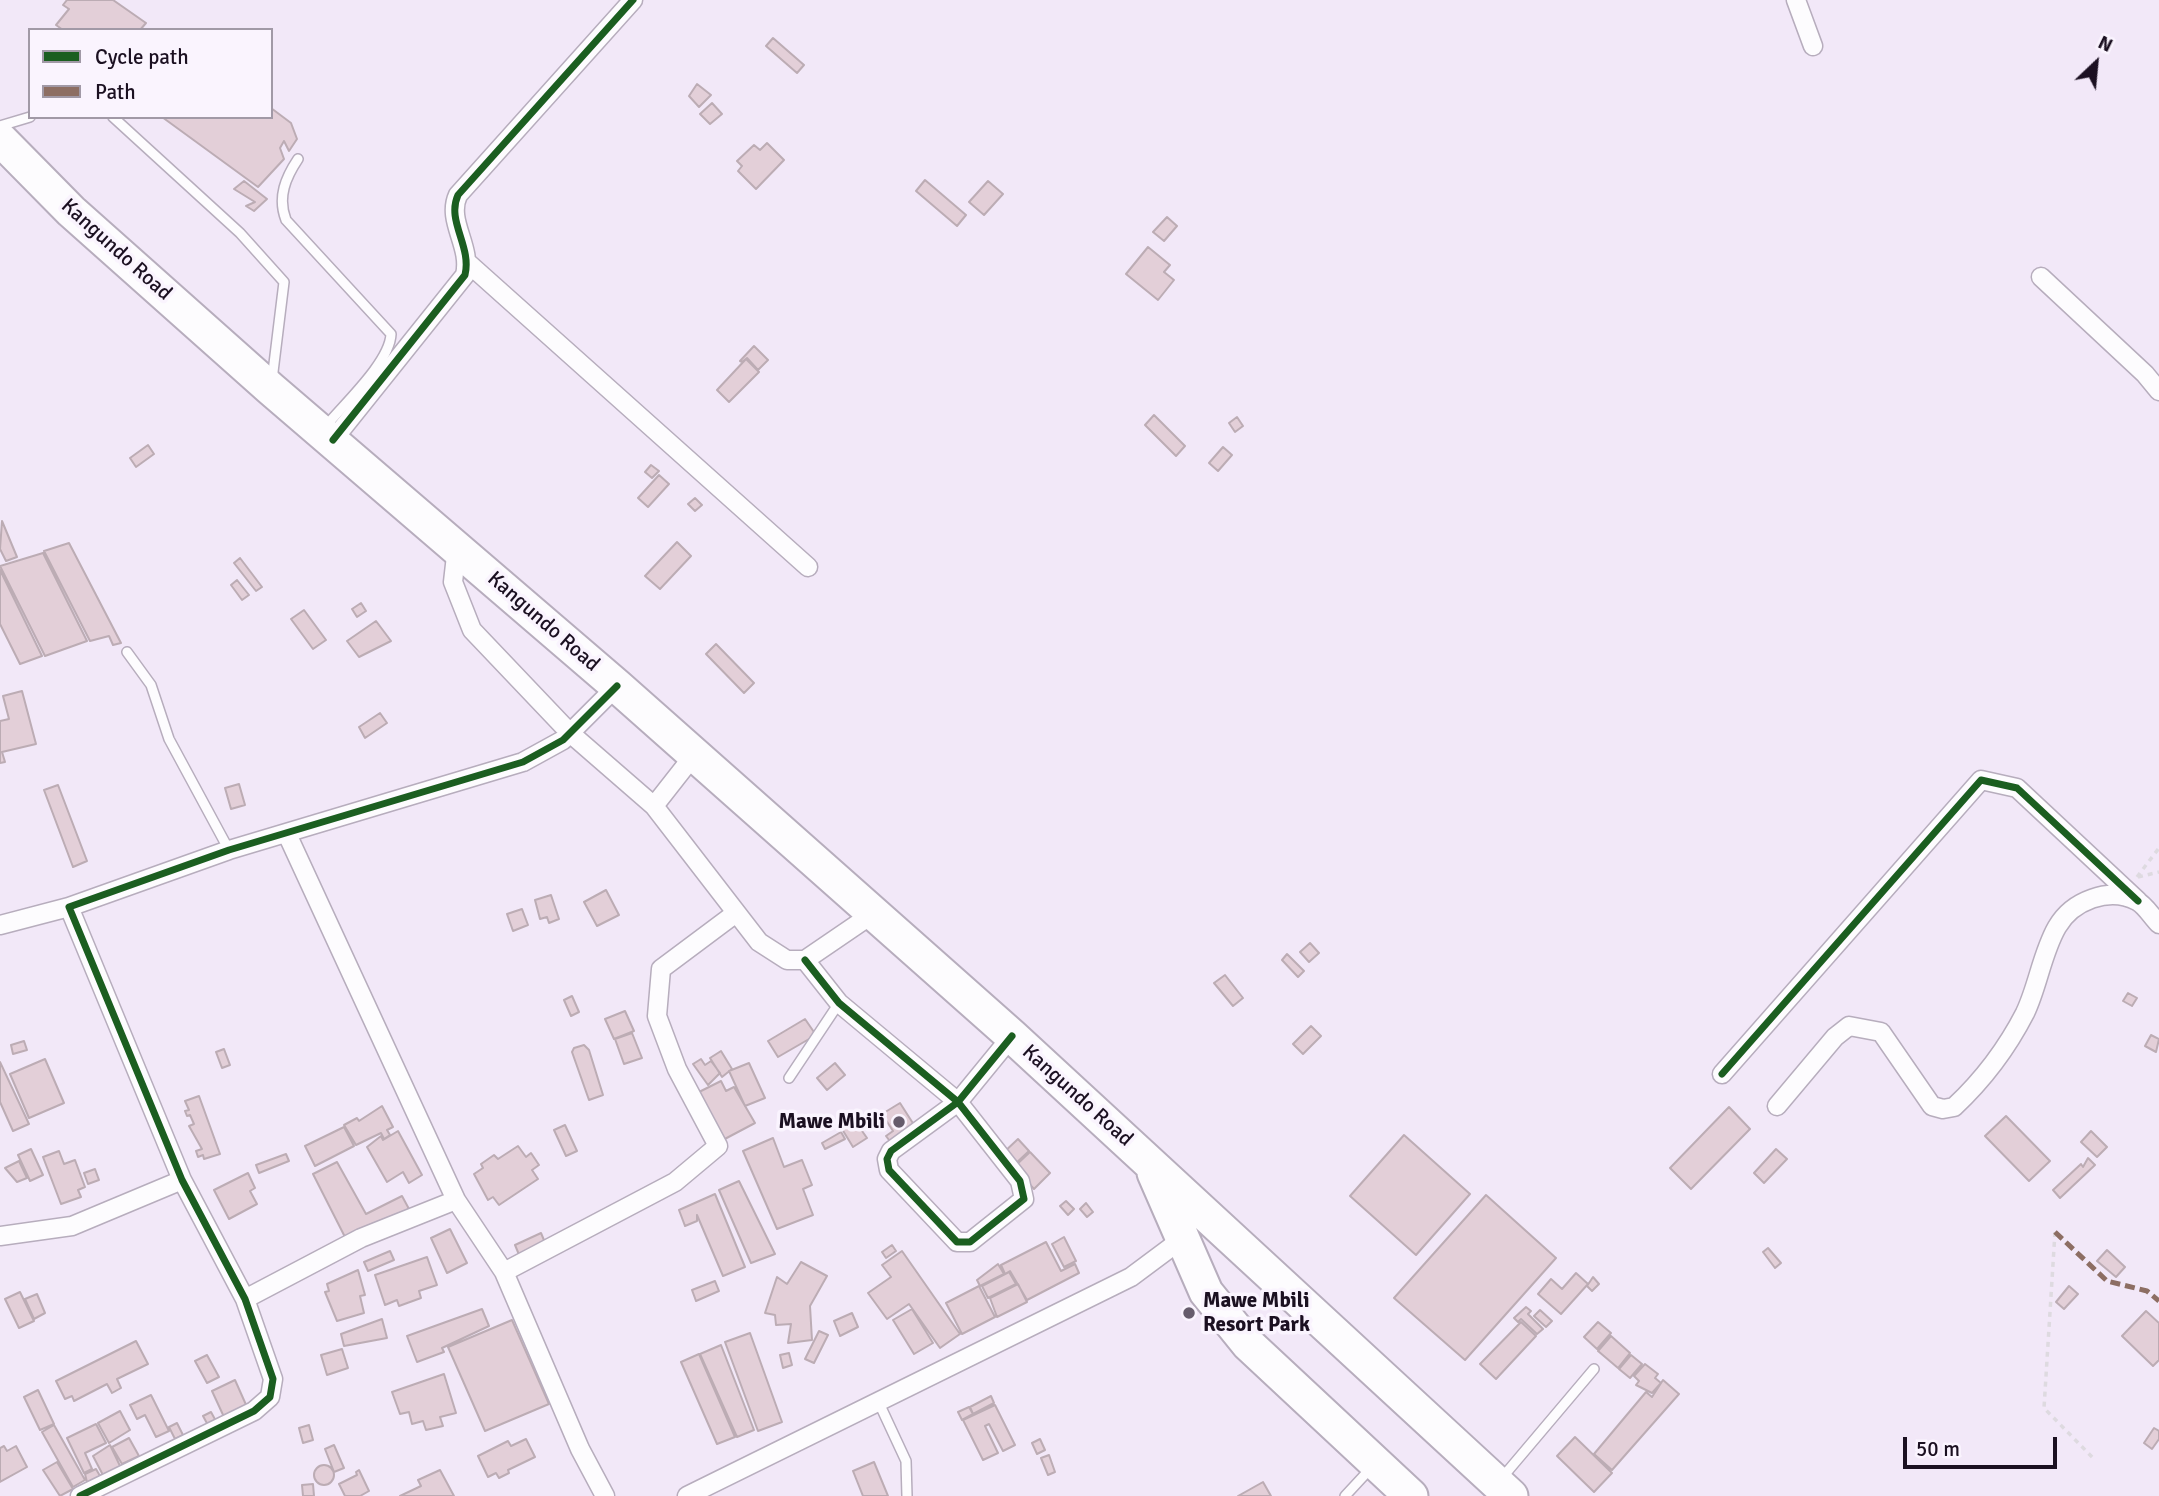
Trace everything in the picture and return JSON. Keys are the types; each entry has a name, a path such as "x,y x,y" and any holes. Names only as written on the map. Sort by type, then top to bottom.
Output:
{"highway":[{"name":"Kangundo Road","path":"0,139 71,211 271,389 328,435 617,686 871,915 1012,1036 1504,1490"},
{"name":"Kangundo Road","path":"1149,1161 1206,1292 1248,1344 1410,1496"}],"street":[{"path":"633,0 458,195 454,214 468,263 808,567"},
{"path":"1796,0 1814,46"},
{"path":"328,435 460,282 468,263"},
{"path":"2041,277 2145,374 2159,391"},
{"path":"457,547 453,582 472,630 570,733 654,806 759,942 787,960 804,960 871,915"},
{"path":"1,921 69,907 229,850 523,762 570,733 617,686"},
{"path":"654,806 694,755"},
{"path":"1722,1074 1981,780 2017,788 2159,924"},
{"path":"287,834 456,1200 504,1272 580,1449 605,1496"},
{"path":"1777,1106 1835,1037 1849,1026 1881,1032 1931,1106 1942,1109 1954,1107 2004,1052 2035,992 2057,926 2079,904 2096,896 2120,896 2138,901"},
{"path":"69,907 182,1180 244,1299 273,1379 270,1397 254,1411 80,1496"},
{"path":"504,1272 675,1182 718,1146 677,1069 657,1016 661,969 736,913"},
{"path":"804,960 839,1003 958,1102 1024,1190 1024,1199 970,1242 957,1242 889,1170 887,1159 891,1151 958,1102 1012,1036"},
{"path":"0,1236 72,1226 182,1180"},
{"path":"244,1299 361,1238 456,1200"},
{"path":"687,1496 1131,1277 1182,1239"}],"lane":[{"path":"0,127 28,118"},
{"path":"115,119 240,233 284,282 271,389"},
{"path":"298,159 283,188 282,211 286,219 391,334 389,348 328,435"},
{"path":"127,652 151,685 169,739 229,850"},
{"path":"789,1078 839,1003"},
{"path":"1504,1490 1594,1369"},
{"path":"879,1403 906,1461 907,1496"},
{"path":"1345,1496 1375,1464"}],"path":[{"path":"2136,878 2159,872"},
{"path":"2055,1232 2044,1408 2095,1460"}],"building":[{"path":"67,0 113,0 146,23 142,28 60,28 56,25 69,9 63,5"},
{"path":"773,38 804,65 797,73 766,46"},
{"path":"697,84 711,95 699,107 689,96"},
{"path":"712,103 722,114 710,124 700,114"},
{"path":"273,110 291,123 297,139 289,151 284,141 280,148 284,159 258,187 165,119 273,119"},
{"path":"767,143 784,160 756,189 738,171 742,166 737,161 754,145 760,150"},
{"path":"925,180 966,215 957,226 916,191"},
{"path":"244,181 267,199 254,211 246,206 255,202 234,189"},
{"path":"988,181 1003,194 984,215 969,202"},
{"path":"1167,217 1177,226 1164,241 1153,232"},
{"path":"1148,247 1170,265 1164,272 1174,280 1158,300 1126,274"},
{"path":"754,346 768,360 758,370 747,358 740,361"},
{"path":"746,359 759,372 729,402 717,390"},
{"path":"1154,415 1185,446 1176,456 1145,425"},
{"path":"1237,417 1243,426 1235,432 1229,423"},
{"path":"148,445 154,454 136,467 130,458"},
{"path":"1223,447 1232,455 1218,471 1209,463"},
{"path":"651,465 659,471 652,478 645,472"},
{"path":"659,475 669,484 648,507 638,498"},
{"path":"695,498 702,505 695,511 688,504"},
{"path":"2,521 17,557 6,561 0,549"},
{"path":"677,542 691,556 660,589 645,576"},
{"path":"69,543 121,643 113,645 109,636 90,641 44,551"},
{"path":"43,553 87,641 45,656 0,566"},
{"path":"240,558 262,587 256,591 234,563"},
{"path":"0,570 42,656 20,664 0,624"},
{"path":"237,580 249,595 242,600 231,585"},
{"path":"361,603 366,611 357,617 352,609"},
{"path":"304,610 326,640 313,649 291,619"},
{"path":"376,621 391,641 359,657 347,641"},
{"path":"716,644 754,683 744,693 706,654"},
{"path":"22,691 36,744 2,752 5,762 0,763 0,721 9,719 3,696"},
{"path":"380,713 387,723 365,738 359,727"},
{"path":"239,784 245,805 231,809 225,788"},
{"path":"58,785 87,861 73,867 44,790"},
{"path":"606,890 619,915 597,926 584,902"},
{"path":"551,895 559,919 549,923 547,917 540,919 535,900"},
{"path":"522,909 528,925 513,931 507,914"},
{"path":"1310,943 1319,953 1309,962 1300,952"},
{"path":"1287,954 1304,971 1298,977 1282,960"},
{"path":"1225,975 1243,998 1233,1006 1214,983"},
{"path":"2128,993 2137,998 2132,1006 2123,1001"},
{"path":"572,996 579,1012 571,1016 564,1000"},
{"path":"625,1011 634,1031 614,1039 605,1019"},
{"path":"805,1019 816,1035 778,1057 768,1041"},
{"path":"1311,1026 1321,1036 1303,1054 1293,1044"},
{"path":"632,1033 642,1058 624,1064 615,1039"},
{"path":"2151,1035 2159,1039 2156,1052 2145,1046"},
{"path":"24,1041 27,1050 13,1054 11,1045"},
{"path":"584,1045 589,1050 603,1095 589,1100 572,1052 574,1048"},
{"path":"224,1049 230,1065 222,1068 216,1052"},
{"path":"721,1051 732,1069 722,1077 710,1058"},
{"path":"45,1059 64,1103 29,1118 10,1074"},
{"path":"701,1059 705,1065 711,1061 720,1073 708,1085 693,1064"},
{"path":"0,1062 29,1124 13,1131 0,1102"},
{"path":"749,1063 765,1098 745,1106 729,1071"},
{"path":"835,1063 845,1075 827,1090 817,1078"},
{"path":"721,1081 726,1091 734,1087 755,1123 721,1141 697,1093"},
{"path":"199,1096 220,1154 204,1159 203,1155 198,1157 196,1151 202,1149 189,1126 194,1124 190,1115 187,1116 185,1111 189,1110 185,1101"},
{"path":"900,1103 916,1128 892,1144 886,1136 893,1131 882,1114"},
{"path":"382,1106 393,1127 387,1130 390,1135 384,1139 381,1133 356,1145 344,1125 357,1118 359,1121"},
{"path":"1729,1107 1750,1129 1691,1189 1670,1168"},
{"path":"2006,1116 2050,1161 2029,1181 1985,1136"},
{"path":"855,1121 867,1138 853,1147 842,1129"},
{"path":"565,1125 577,1151 566,1156 554,1130"},
{"path":"344,1127 354,1146 315,1166 305,1146"},
{"path":"398,1131 422,1175 409,1183 403,1172 387,1182 367,1147 381,1136 383,1140"},
{"path":"2091,1131 2107,1147 2097,1157 2081,1142"},
{"path":"841,1132 845,1139 825,1149 822,1143"},
{"path":"1404,1135 1470,1194 1416,1255 1350,1196"},
{"path":"773,1138 784,1167 802,1160 812,1185 803,1189 813,1215 777,1229 743,1151"},
{"path":"1018,1139 1029,1151 1013,1166 1002,1154"},
{"path":"518,1146 526,1157 531,1153 539,1165 532,1170 538,1179 499,1205 493,1197 488,1200 474,1174 483,1168 481,1164 494,1155 498,1159"},
{"path":"31,1149 43,1175 30,1181 18,1155"},
{"path":"1776,1149 1787,1159 1764,1183 1754,1173"},
{"path":"59,1151 64,1164 75,1160 85,1187 78,1190 81,1197 61,1204 43,1157"},
{"path":"1030,1152 1050,1173 1034,1189 1014,1167"},
{"path":"286,1154 289,1161 259,1173 256,1165"},
{"path":"2088,1158 2095,1165 2060,1198 2053,1190 2081,1164 2083,1167"},
{"path":"19,1161 27,1178 17,1182 5,1168"},
{"path":"337,1162 366,1214 402,1196 409,1209 347,1241 313,1174"},
{"path":"95,1169 99,1180 88,1184 84,1173"},
{"path":"248,1173 255,1188 250,1191 257,1204 229,1219 214,1190"},
{"path":"739,1181 775,1254 751,1263 719,1190"},
{"path":"715,1194 745,1267 723,1276 697,1215 697,1221 685,1226 679,1210"},
{"path":"1486,1195 1556,1258 1465,1360 1394,1298"},
{"path":"1066,1201 1074,1209 1068,1215 1060,1206"},
{"path":"1086,1203 1093,1212 1087,1217 1080,1209"},
{"path":"450,1229 467,1263 447,1273 431,1238"},
{"path":"541,1233 546,1245 520,1257 515,1245"},
{"path":"1064,1237 1076,1261 1064,1267 1052,1244"},
{"path":"1046,1242 1061,1271 1075,1264 1079,1273 1027,1300 1010,1271 1005,1274 1001,1265"},
{"path":"892,1245 896,1251 886,1258 882,1252"},
{"path":"1768,1248 1781,1263 1775,1268 1763,1252"},
{"path":"2107,1250 2125,1267 2116,1277 2097,1261"},
{"path":"390,1251 394,1260 368,1271 364,1262"},
{"path":"902,1251 960,1334 940,1348 909,1304 887,1319 868,1293 891,1277 882,1265"},
{"path":"427,1257 437,1285 419,1291 421,1298 399,1306 397,1300 385,1305 375,1275"},
{"path":"801,1262 827,1276 810,1306 812,1340 788,1343 791,1324 776,1325 775,1315 765,1313 777,1277 787,1284"},
{"path":"998,1264 1004,1274 980,1286 977,1280"},
{"path":"358,1270 365,1295 360,1296 364,1313 337,1321 325,1292 329,1291 327,1284"},
{"path":"1009,1272 1016,1284 988,1298 982,1286"},
{"path":"1576,1273 1588,1284 1561,1314 1538,1294 1551,1279 1562,1289"},
{"path":"1593,1277 1599,1284 1592,1291 1587,1286"},
{"path":"715,1281 719,1291 696,1301 692,1290"},
{"path":"1018,1284 1027,1302 997,1317 990,1298"},
{"path":"979,1286 995,1317 962,1334 946,1303"},
{"path":"2069,1286 2078,1294 2064,1309 2056,1302"},
{"path":"20,1292 34,1321 19,1328 5,1299"},
{"path":"37,1294 45,1313 34,1319 25,1299"},
{"path":"1526,1307 1531,1311 1528,1314 1543,1329 1537,1334 1521,1319 1518,1322 1514,1318"},
{"path":"482,1309 489,1326 442,1348 444,1352 417,1362 407,1336"},
{"path":"912,1309 933,1343 914,1354 893,1320"},
{"path":"1540,1310 1552,1321 1546,1327 1534,1316"},
{"path":"2146,1311 2159,1323 2159,1360 2153,1366 2122,1336"},
{"path":"852,1313 858,1327 840,1336 834,1321"},
{"path":"382,1319 387,1338 344,1346 341,1334"},
{"path":"512,1320 549,1404 485,1431 448,1347"},
{"path":"1521,1322 1536,1336 1496,1379 1480,1364"},
{"path":"1598,1322 1611,1333 1597,1349 1584,1337"},
{"path":"819,1331 828,1335 814,1363 805,1359"},
{"path":"750,1333 782,1422 758,1431 725,1342"},
{"path":"1611,1336 1630,1353 1618,1368 1598,1351"},
{"path":"136,1341 148,1364 117,1379 121,1388 112,1393 107,1384 74,1401 72,1396 65,1399 56,1381"},
{"path":"721,1345 754,1430 737,1437 700,1354"},
{"path":"342,1349 348,1368 327,1375 321,1355"},
{"path":"789,1353 792,1365 783,1368 780,1355"},
{"path":"699,1354 735,1437 717,1444 681,1362"},
{"path":"207,1355 219,1377 207,1383 195,1361"},
{"path":"1631,1355 1642,1364 1630,1378 1619,1369"},
{"path":"1645,1364 1658,1374 1655,1378 1661,1383 1652,1393 1636,1385 1639,1381 1634,1376"},
{"path":"444,1374 456,1413 440,1417 443,1426 426,1430 423,1421 412,1424 409,1412 400,1414 392,1392"},
{"path":"235,1380 247,1407 224,1417 212,1391"},
{"path":"1663,1380 1679,1394 1612,1470 1594,1454 1646,1392 1652,1397"},
{"path":"38,1390 54,1424 40,1430 24,1397"},
{"path":"151,1395 169,1431 156,1437 145,1415 137,1419 130,1405"},
{"path":"991,1396 994,1403 973,1414 970,1407"},
{"path":"995,1405 1015,1445 1003,1451 989,1424 985,1426 998,1453 983,1460 963,1420"},
{"path":"969,1407 973,1414 962,1420 958,1412"},
{"path":"120,1411 130,1430 109,1443 98,1423"},
{"path":"211,1412 217,1423 209,1427 203,1416"},
{"path":"177,1423 183,1435 175,1439 169,1427"},
{"path":"96,1424 106,1443 85,1453 92,1469 84,1473 67,1438"},
{"path":"54,1425 85,1480 73,1487 42,1432"},
{"path":"309,1425 313,1440 303,1443 299,1428"},
{"path":"2154,1428 2159,1431 2159,1439 2152,1449 2144,1443"},
{"path":"1575,1437 1612,1473 1594,1492 1557,1456"},
{"path":"129,1438 139,1456 122,1464 112,1447"},
{"path":"526,1439 535,1457 508,1470 509,1473 499,1478 496,1473 488,1477 478,1456 508,1441 511,1446"},
{"path":"1040,1439 1045,1450 1037,1454 1032,1443"},
{"path":"110,1445 121,1468 104,1477 93,1456"},
{"path":"334,1445 344,1468 334,1472 325,1449"},
{"path":"4,1446 7,1451 16,1446 27,1467 0,1482 0,1448"},
{"path":"1049,1455 1055,1472 1048,1475 1041,1458"},
{"path":"57,1462 73,1489 60,1496 43,1470"},
{"path":"874,1462 888,1496 863,1496 853,1471"},
{"path":"324,1465 331,1468 334,1475 331,1482 324,1485 317,1482 314,1475 317,1468"},
{"path":"96,1469 100,1476 102,1475 88,1486 85,1474"},
{"path":"359,1470 369,1491 360,1496 345,1496 339,1484 357,1475"},
{"path":"440,1470 454,1496 400,1496 421,1486 418,1480"},
{"path":"1263,1482 1271,1496 1238,1496"},
{"path":"313,1484 314,1496 303,1496 302,1485"}],"marked path":[{"path":"2055,1232 2107,1281 2147,1291 2159,1301"}],"cycle path":[{"path":"333,440 465,275 465,254 455,214 458,195 633,0"},
{"path":"80,1496 254,1411 270,1397 273,1379 245,1299 182,1180 69,907 229,850 523,762 563,740 617,686"},
{"path":"1722,1074 1981,780 2017,788 2138,901"},
{"path":"805,960 839,1003 958,1102 1020,1181 1024,1199 970,1242 957,1242 889,1170 887,1159 891,1151 958,1102 1012,1036"}],"place":[{"name":"Mawe Mbili","path":"899,1122"},
{"name":"Mawe Mbili Resort Park","path":"1189,1313"}]}
